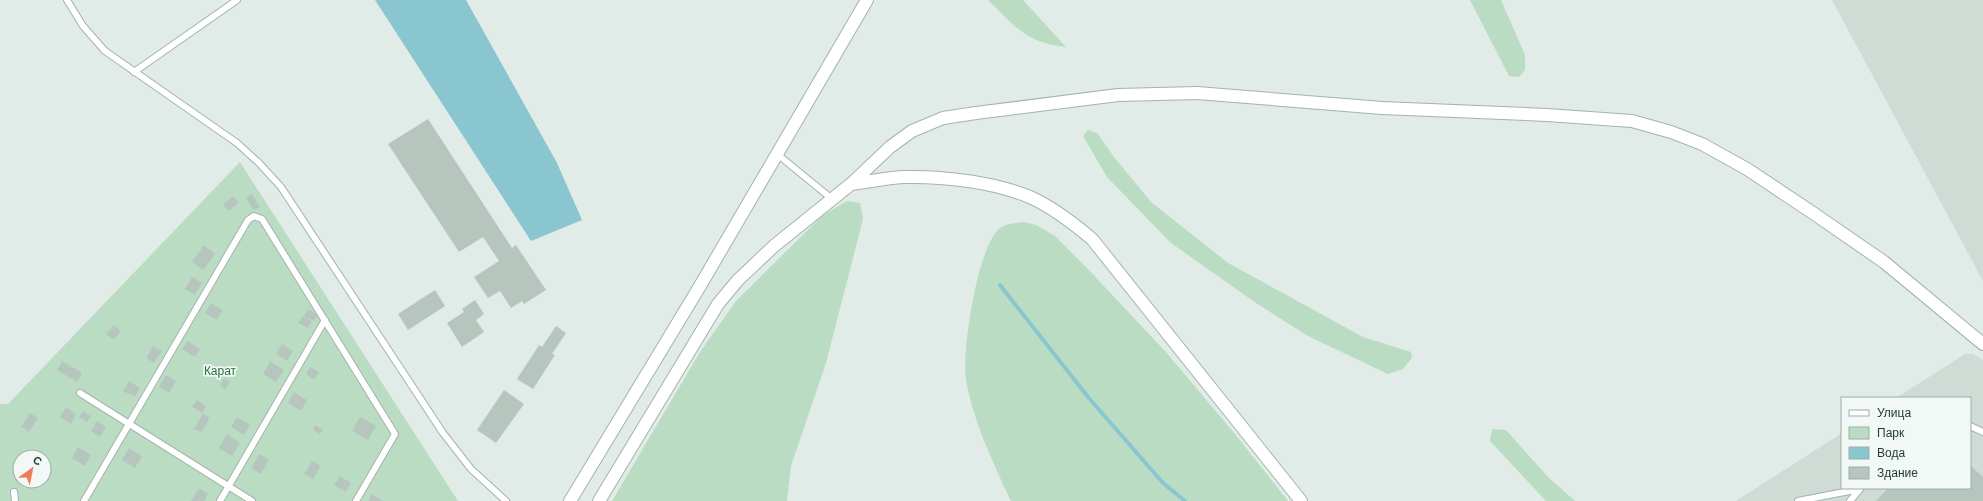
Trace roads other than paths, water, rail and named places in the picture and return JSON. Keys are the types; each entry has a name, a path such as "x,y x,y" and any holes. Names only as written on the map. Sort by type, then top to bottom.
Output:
{"street":[{"path":"570,501 700,286 867,0"},
{"path":"599,501 718,304 738,280 774,246 851,184 901,139 912,131 942,118 1118,95 1197,93 1382,108 1547,115 1632,121 1671,132 1702,144 1747,169 1884,262 1983,344"},
{"path":"851,184 903,177 956,180 994,185 1032,198 1063,215 1092,239 1301,501"}],"lane":[{"path":"67,0 83,26 105,51 237,143 259,163 281,187 443,433 471,468 506,501"},
{"path":"134,72 237,0"},
{"path":"778,154 832,199"},
{"path":"84,501 130,425 248,220 254,216 262,219 326,320 395,434 356,501"},
{"path":"220,501 326,320"},
{"path":"80,394 252,501"},
{"path":"1971,426 1983,432"},
{"path":"1798,501 1861,489"},
{"path":"1850,501 1861,489"},
{"path":"14,492 15,501"}],"water":[{"path":"375,0 466,0 557,163 582,220 531,241"}],"waterway":[{"path":"1000,285 1088,397 1163,483 1185,501"}],"park label":[{"name":"Карат","path":"220,371"}]}
